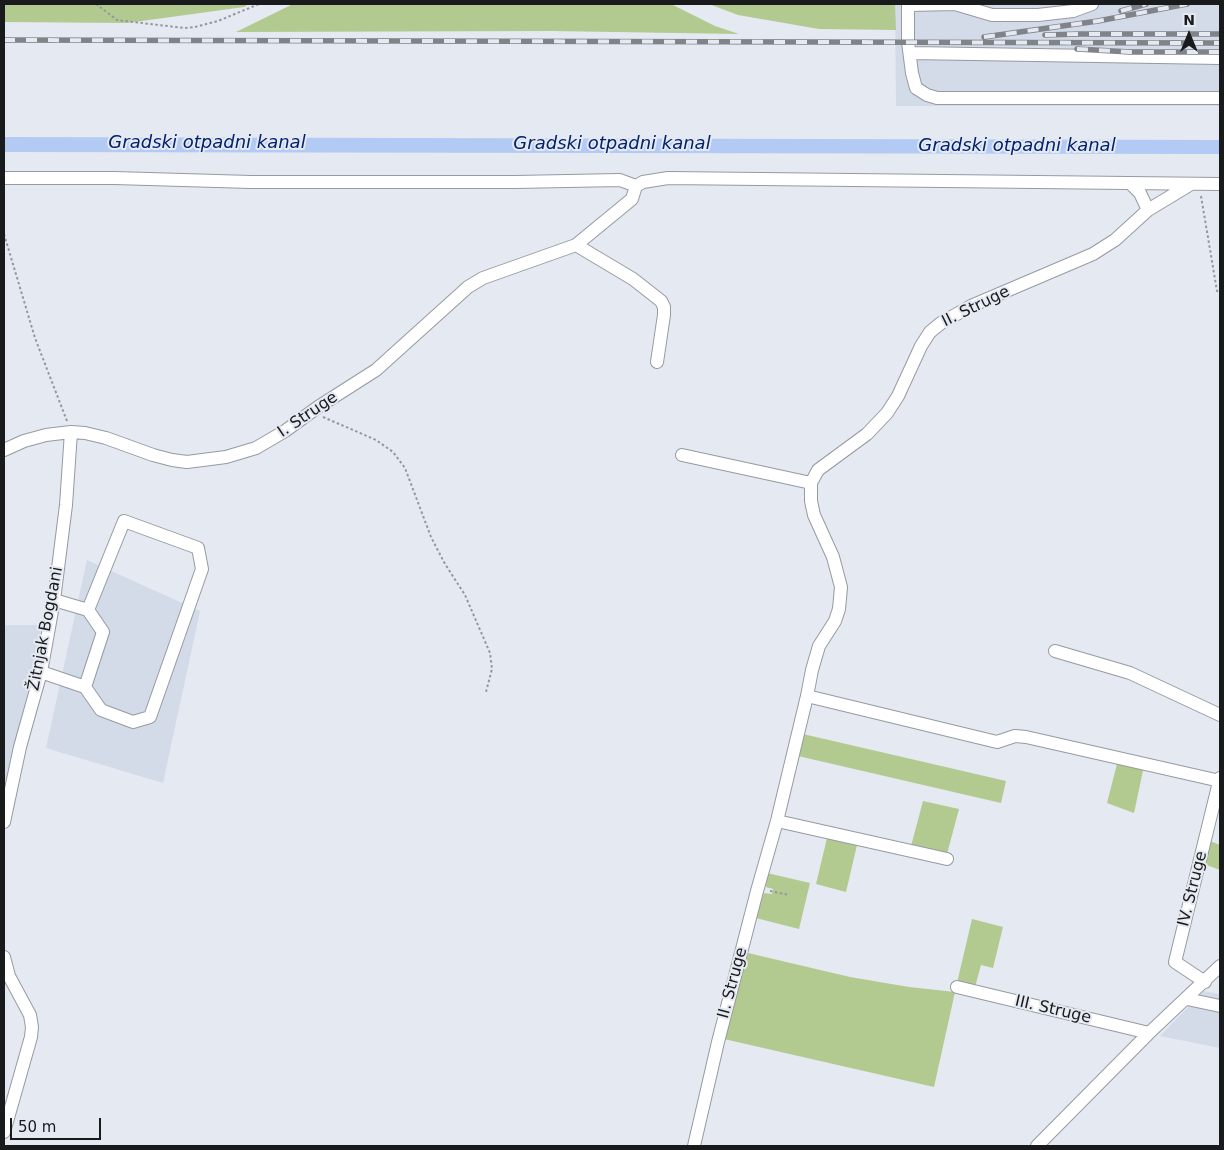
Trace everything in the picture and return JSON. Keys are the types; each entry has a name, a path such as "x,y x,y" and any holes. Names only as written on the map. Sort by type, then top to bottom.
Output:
{"street":[{"path":"1092,4 1073,11 1038,15 992,15 955,4 908,4 908,42 916,88 927,95 937,98 1220,98"},
{"path":"911,53 1220,58"},
{"path":"4,178 114,178 290,182 620,180 636,186 643,182 668,178 1220,184"},
{"path":"1130,183 1140,193 1148,210"},
{"name":"II. Struge","path":"694,1146 757,888 777,821 808,696 818,646 834,621 839,609 841,587 833,557 814,515 811,501 811,483 818,470 867,434 886,413 898,396 921,346 930,332 941,322 971,306 1093,254 1115,240 1148,210 1195,184"},
{"name":"I. Struge","path":"4,450 24,441 46,435 71,432 106,438 153,455 187,462 226,457 256,448 286,431 311,412 376,370 468,287 483,278 576,245 632,199 636,186"},
{"path":"576,245 633,279 661,301 664,307 664,315 657,362"},
{"name":"Žitnjak Bogdani","path":"4,822 20,747 41,672 54,600 66,505 71,432"},
{"path":"682,455 811,483"},
{"path":"41,672 85,687 101,710 133,722 150,717 202,570 198,548 124,521 88,610"},
{"path":"54,600 88,610 103,632 85,687"},
{"path":"1055,651 1130,673 1220,715"},
{"name":"IV. Struge","path":"808,696 997,742 1015,736 1220,780 1175,962 1204,982"},
{"path":"777,821 947,859"},
{"path":"4,957 9,976 30,1015 32,1027 31,1037 4,1132"},
{"path":"1037,1146 1149,1033 1220,966"},
{"name":"III. Struge","path":"956,987 1149,1033"},
{"path":"1187,998 1220,1006"}],"path":[{"path":"96,4 117,20 159,26 195,27 218,21 259,4"},
{"path":"1195,184 1217,291 1220,293"},
{"path":"4,234 35,338 63,406 71,432"},
{"path":"311,412 376,440 394,452 405,468 432,537 445,564 466,595 490,653 492,669 486,692"},
{"path":"757,888 789,895"}],"shaded area":[{"path":"895,4 1220,4 1220,106 896,106"},
{"path":"87,560 200,611 163,783 46,748"},
{"path":"4,625 42,625 4,805"},
{"path":"1204,991 1220,994 1220,1048 1160,1036"}],"green space":[{"path":"4,4 249,4 244,7 127,23 4,22"},
{"path":"293,4 671,4 715,26 739,34 552,31 236,32"},
{"path":"709,4 895,4 896,30 819,29 738,15"},
{"path":"803,734 1006,781 1001,803 798,756"},
{"path":"1118,760 1144,766 1134,813 1107,803"},
{"path":"923,801 959,809 947,854 911,846"},
{"path":"827,838 857,845 846,892 816,884"},
{"path":"1210,841 1220,845 1220,870 1204,864"},
{"path":"767,873 810,883 799,929 756,918 764,893 772,894 773,889 766,887"},
{"path":"972,919 1003,927 993,968 981,965 975,987 957,983"},
{"path":"748,953 850,977 909,987 955,992 934,1087 724,1039"}],"water":[{"name":"Gradski otpadni kanal","path":"4,137 1220,140 1220,154 4,152"}],"railway":[{"path":"1121,11 1146,4"},
{"path":"984,37 1098,21 1187,4"},
{"path":"1045,35 1220,34"},
{"path":"4,40 1220,43"},
{"path":"1077,49 1130,52 1220,52"}]}
